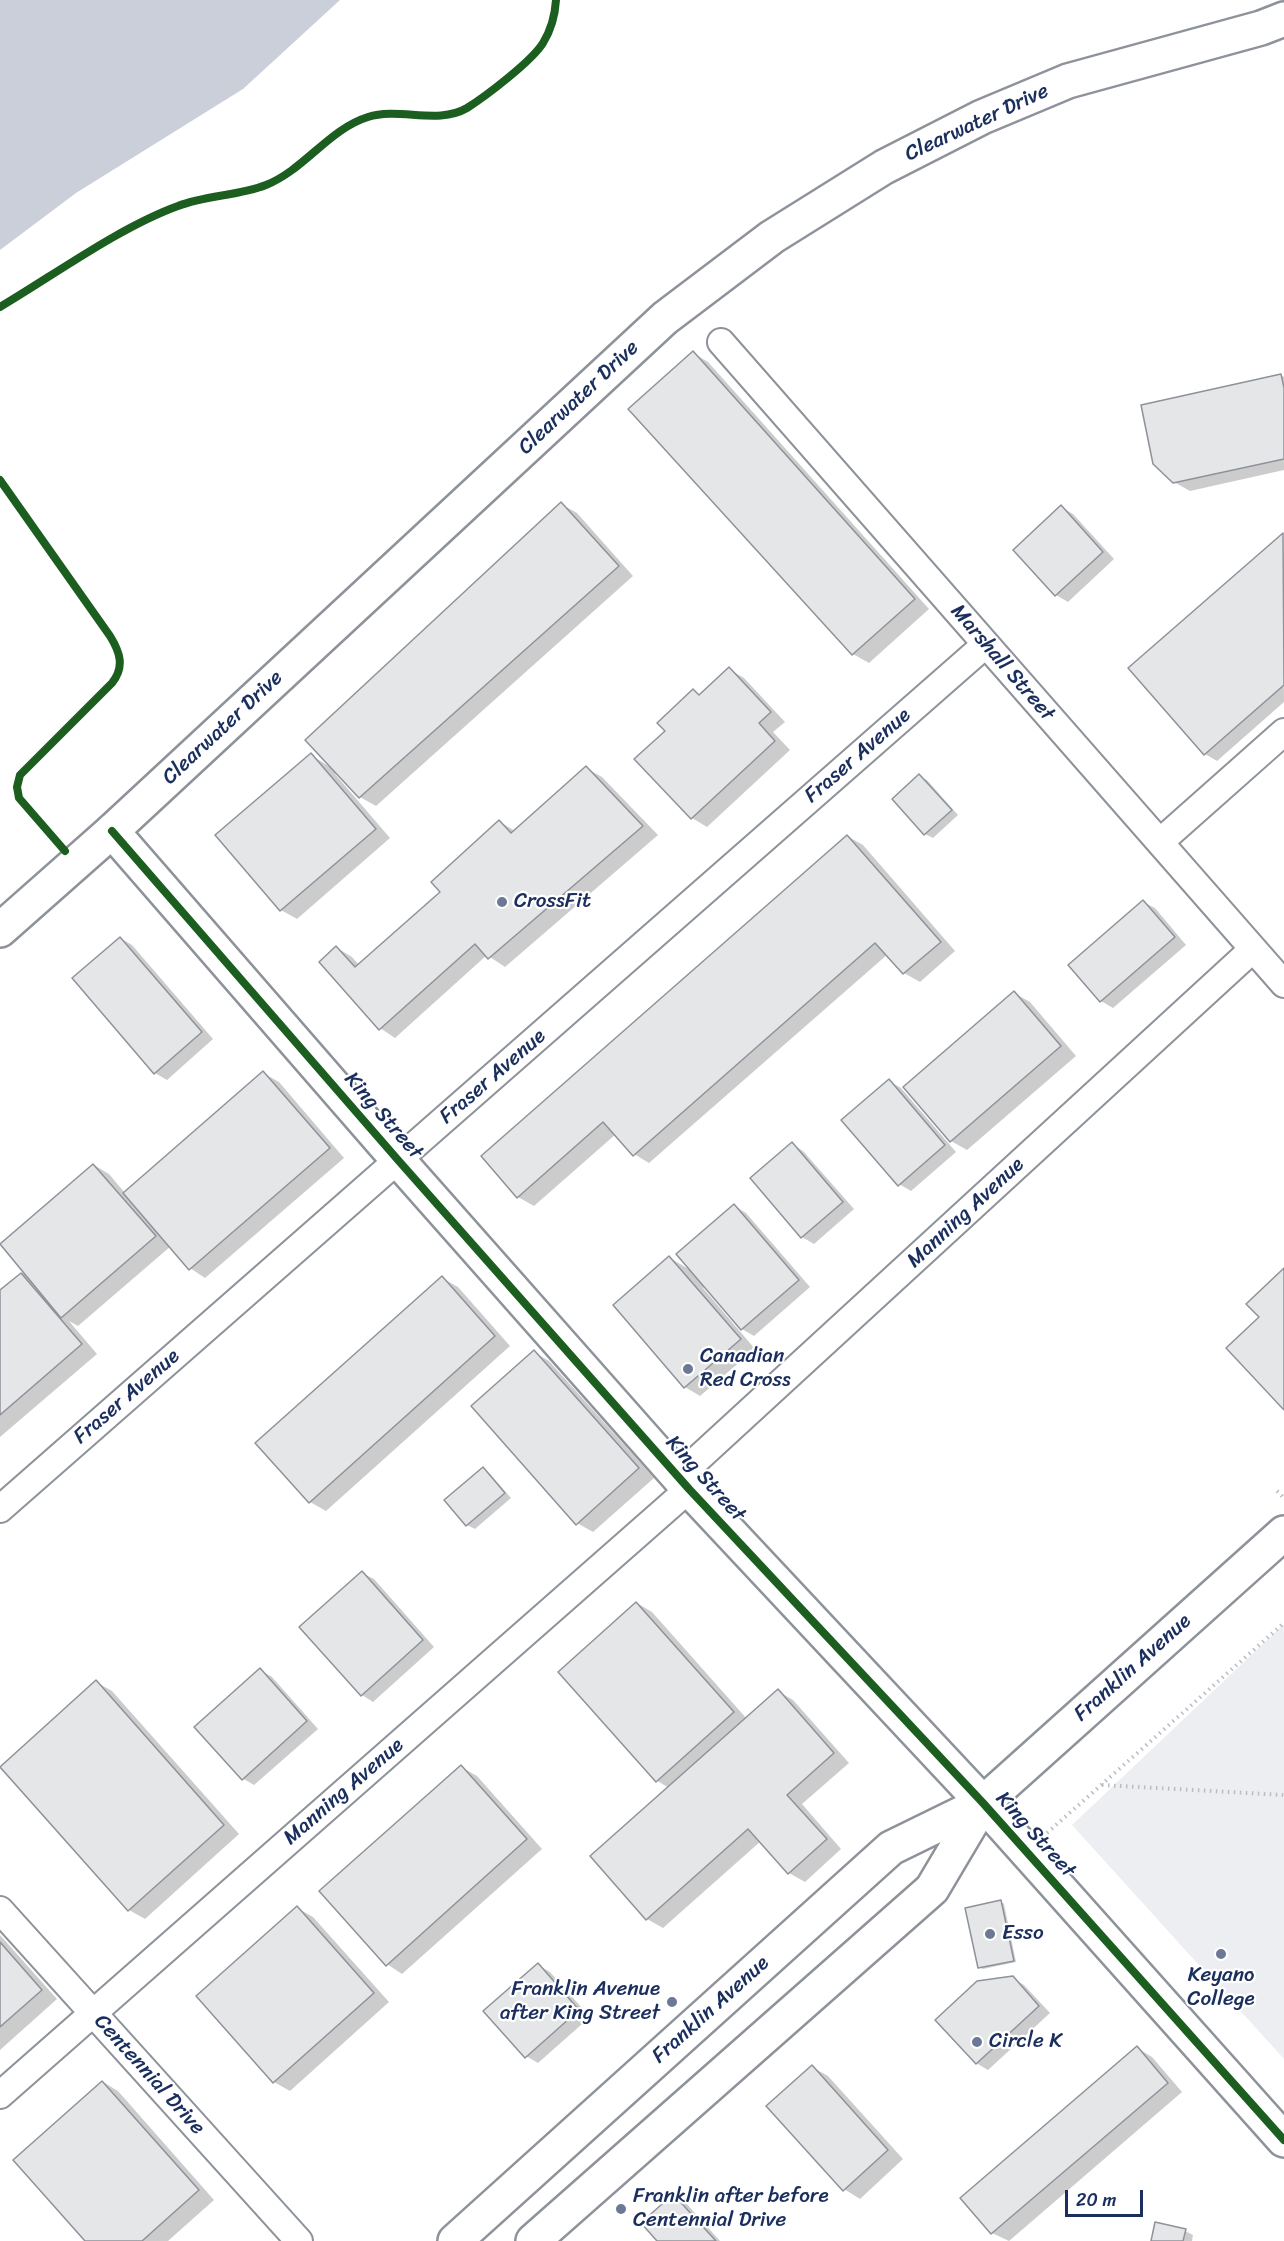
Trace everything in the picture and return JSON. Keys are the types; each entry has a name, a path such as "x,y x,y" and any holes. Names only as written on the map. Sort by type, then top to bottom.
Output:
{"main road":[{"name":"Clearwater Drive","path":"0,930 112,831 665,318 772,237 884,167 1004,108 1068,81 1276,24"},
{"name":"King Street","path":"112,831 398,1160 684,1483 983,1803 1284,2140"},
{"name":"Franklin Avenue","path":"455,2241 891,1848 983,1803 1284,1533"},
{"name":"Franklin Avenue","path":"533,2241 932,1889 983,1803"}],"street":[{"name":"Marshall Street","path":"721,342 1284,984"},
{"name":"Fraser Avenue","path":"0,1509 986,645"},
{"path":"1160,842 1284,732"},
{"name":"Manning Avenue","path":"0,2095 684,1483 1253,949"},
{"name":"Centennial Drive","path":"0,1910 299,2241"}],"path":[{"path":"1277,1491 1284,1498"},
{"path":"1044,1835 1284,1623"},
{"path":"1101,1785 1284,1795"}],"shaded area":[{"path":"0,0 340,0 243,89 76,193 0,250"},
{"name":"Keyano College","path":"1284,1624 1284,2059 1072,1825"}],"building":[{"path":"693,351 915,599 852,655 628,409"},
{"path":"1281,374 1284,388 1284,459 1173,483 1153,464 1141,405"},
{"path":"561,502 619,566 359,798 305,740"},
{"path":"1061,505 1103,552 1055,596 1013,550"},
{"path":"1283,533 1284,685 1204,755 1128,668"},
{"path":"729,667 771,712 759,723 775,741 691,819 634,759 665,731 657,723 693,689 699,695"},
{"path":"311,753 376,829 280,911 215,835"},
{"path":"586,766 643,826 488,959 475,944 379,1030 319,962 336,946 355,967 440,892 431,882 499,820 511,833"},
{"path":"919,774 952,810 924,835 892,799"},
{"path":"847,835 941,942 903,974 875,943 633,1156 603,1122 517,1198 481,1156"},
{"path":"1143,900 1175,937 1100,1002 1068,965"},
{"path":"120,937 202,1032 154,1074 72,978"},
{"path":"1014,991 1061,1046 950,1142 903,1087"},
{"path":"263,1071 330,1148 189,1270 123,1193"},
{"path":"889,1079 945,1145 898,1186 841,1120"},
{"path":"792,1142 843,1202 801,1238 750,1178"},
{"path":"93,1164 156,1236 61,1318 0,1244"},
{"path":"734,1204 799,1280 741,1330 676,1254"},
{"path":"669,1256 741,1339 684,1388 613,1305"},
{"path":"1284,1268 1284,1410 1226,1348 1259,1317 1246,1304"},
{"path":"21,1273 82,1344 0,1415 0,1290"},
{"path":"442,1276 495,1336 309,1503 255,1443"},
{"path":"534,1350 639,1468 576,1525 471,1406"},
{"path":"483,1467 505,1493 466,1526 444,1500"},
{"path":"362,1571 423,1640 361,1696 299,1627"},
{"path":"636,1602 734,1712 656,1782 558,1672"},
{"path":"260,1668 307,1721 242,1780 194,1727"},
{"path":"96,1680 224,1825 128,1911 0,1767"},
{"path":"778,1689 834,1753 787,1795 827,1839 788,1874 748,1829 646,1920 590,1856"},
{"path":"461,1765 527,1839 386,1966 319,1891"},
{"name":"Esso","path":"1001,1900 1014,1961 978,1968 965,1908"},
{"path":"297,1906 374,1993 273,2083 196,1996"},
{"path":"0,1942 42,1990 0,2027"},
{"path":"538,1963 579,2010 525,2058 483,2011"},
{"name":"Circle K","path":"1013,1976 1039,2006 976,2064 935,2020 977,1981"},
{"path":"1137,2046 1168,2083 991,2234 960,2198"},
{"path":"812,2065 888,2150 843,2191 766,2106"},
{"path":"102,2081 199,2190 142,2241 85,2241 13,2160"},
{"path":"673,2194 716,2241 657,2241 641,2223"},
{"path":"1155,2222 1186,2229 1183,2241 1151,2241"}],"cycle path":[{"path":"0,307 110,239 156,215 189,202 255,189 280,178 341,131 368,117 380,114 444,115 467,108 508,78 543,43 554,17 556,0"},
{"path":"0,480 110,636 120,660 119,671 112,683 20,775 17,787 19,798 65,851"},
{"path":"112,831 398,1160 689,1489 983,1803 1284,2140"}],"place":[{"name":"CrossFit","path":"502,902"},
{"name":"Canadian Red Cross","path":"688,1369"},
{"name":"Esso","path":"990,1934"},
{"name":"Keyano College","path":"1221,1954"},
{"name":"Franklin Avenue after King Street","path":"672,2002"},
{"name":"Circle K","path":"977,2042"},
{"name":"Franklin after before Centennial Drive","path":"621,2209"}]}
